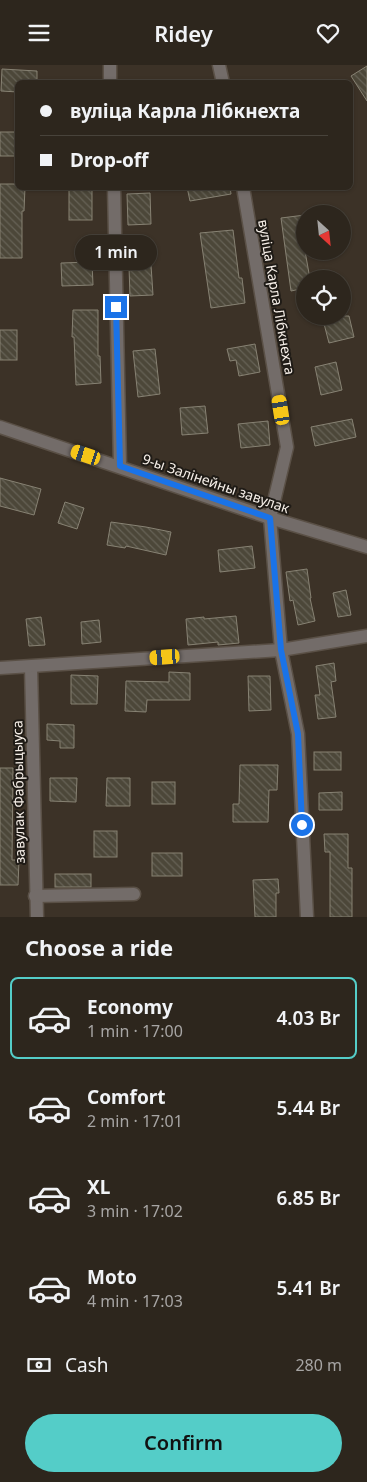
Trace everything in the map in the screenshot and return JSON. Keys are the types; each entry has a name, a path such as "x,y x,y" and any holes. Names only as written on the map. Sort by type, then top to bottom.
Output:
{"street":[{"path":"110,65 110,80"},
{"path":"220,65 222,80"},
{"path":"114,190 120,466"},
{"name":"вуліца Карла Лібкнехта","path":"244,190 287,447 270,518 281,650 298,734 307,917"},
{"name":"9-ы Залінейны завулак","path":"0,427 270,518 367,547"},
{"path":"0,668 281,650 367,636"},
{"name":"завулак Фабрыцыуса","path":"31,667 36,917"},
{"path":"36,896 134,894"}],"building":[{"path":"367,66 367,101 351,76"},
{"path":"2,69 37,71 37,80 15,80 15,92 1,91"},
{"path":"0,132 15,132 15,156 0,156"},
{"path":"0,184 15,184 15,190 25,190 24,211 22,211 22,258 0,258"},
{"path":"69,190 92,190 92,220 69,220"},
{"path":"188,190 230,190 231,194 190,201"},
{"path":"150,193 151,224 128,225 127,194"},
{"path":"296,216 296,260 307,260 308,270 296,270 296,290 291,291 281,218"},
{"path":"233,230 239,278 242,278 245,303 211,308 200,233"},
{"path":"92,262 93,285 62,286 61,263"},
{"path":"151,265 153,295 130,296 129,267"},
{"path":"73,310 98,310 98,356 100,356 101,383 76,385 74,337 72,337"},
{"path":"351,324 354,337 329,343 324,325"},
{"path":"0,330 17,330 17,360 0,360"},
{"path":"255,344 260,372 239,376 236,360 230,361 227,349"},
{"path":"155,349 160,394 138,397 133,351"},
{"path":"336,362 342,390 321,395 315,367"},
{"path":"205,406 208,433 182,435 180,408"},
{"path":"352,419 356,437 315,446 311,427"},
{"path":"268,421 270,445 241,448 238,424"},
{"path":"0,478 41,489 34,515 0,506"},
{"path":"65,502 84,508 77,529 58,523"},
{"path":"111,522 171,532 166,555 126,546 125,548 107,545"},
{"path":"252,546 255,568 220,572 218,550"},
{"path":"307,569 315,621 298,625 293,600 290,601 286,572"},
{"path":"346,590 351,615 338,617 333,593"},
{"path":"236,616 239,643 218,645 218,642 188,645 186,619"},
{"path":"41,617 45,645 29,646 26,619"},
{"path":"99,620 101,642 82,644 81,622"},
{"path":"334,663 336,681 331,682 336,717 318,719 315,695 320,695 316,666"},
{"path":"169,672 190,673 190,700 147,700 146,712 125,711 126,681 169,682"},
{"path":"71,675 98,676 97,704 71,704"},
{"path":"248,676 270,676 271,710 249,711"},
{"path":"47,724 74,725 74,748 60,748 60,741 47,740"},
{"path":"314,752 341,752 341,770 314,770"},
{"path":"240,765 278,765 277,790 269,790 268,822 233,822 233,804 239,804"},
{"path":"0,768 13,768 12,860 19,860 18,885 0,885"},
{"path":"50,778 77,778 76,802 50,801"},
{"path":"107,778 130,778 130,806 106,806"},
{"path":"152,782 175,782 175,804 152,804"},
{"path":"342,792 342,810 319,810 319,793"},
{"path":"94,831 117,831 117,857 94,857"},
{"path":"324,834 348,834 348,868 352,868 352,917 330,917 330,852 325,852"},
{"path":"152,853 182,853 182,876 152,876"},
{"path":"55,874 91,874 91,887 55,887"},
{"path":"278,879 279,893 276,893 276,917 255,917 253,880"}],"route":[{"path":"116,307 120,466 270,518 281,650 298,734 302,825"}]}
